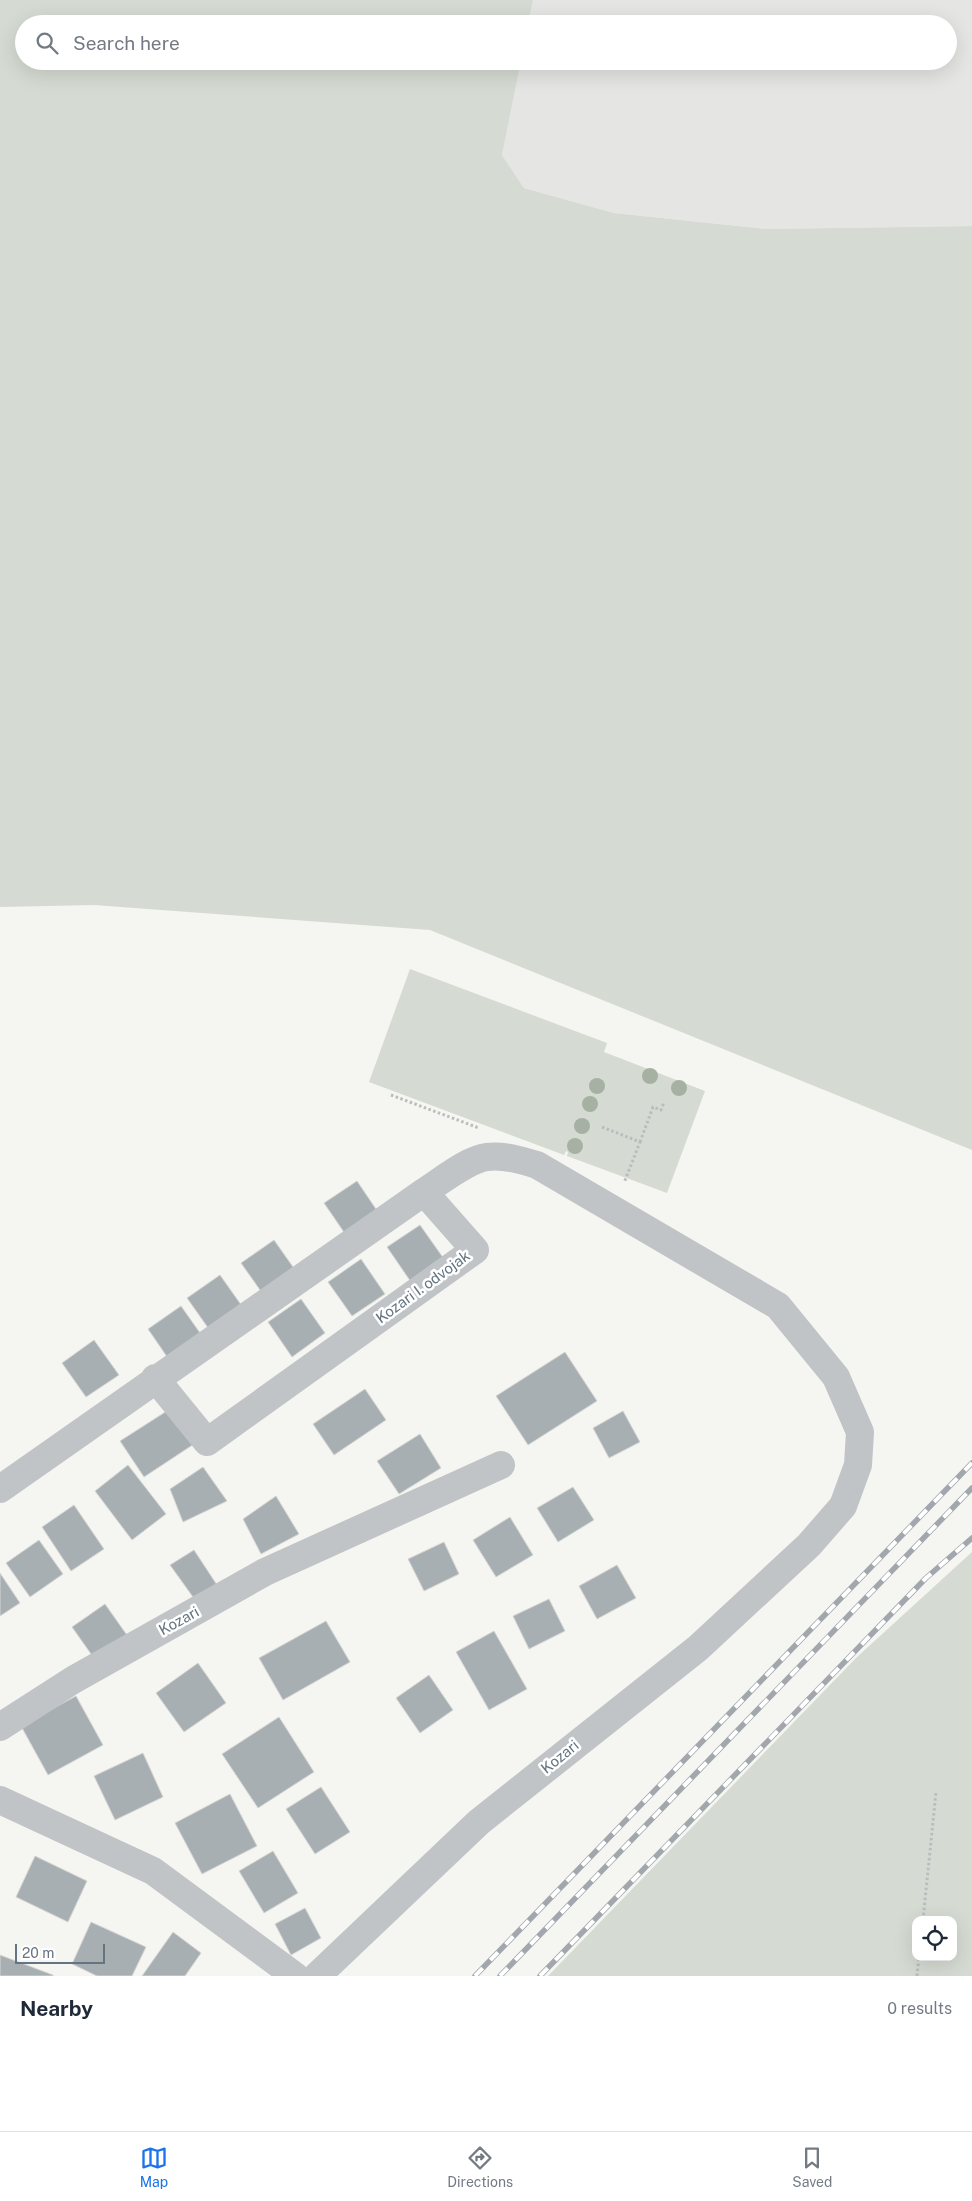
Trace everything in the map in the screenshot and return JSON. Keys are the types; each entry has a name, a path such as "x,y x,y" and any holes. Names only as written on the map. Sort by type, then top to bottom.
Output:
{"street":[{"name":"Kozari","path":"317,1976 479,1822 698,1648 809,1545 843,1506 858,1465 860,1432 836,1377 778,1306 612,1207 537,1166 510,1157 485,1157 465,1166 424,1192"},
{"name":"Kozari I. odvojak","path":"155,1378 207,1442 475,1250 424,1192"},
{"path":"0,1488 424,1192"},
{"name":"Kozari","path":"0,1727 73,1680 265,1572 501,1465"},
{"path":"2,1806 152,1871 295,1976"}],"path":[{"path":"612,1207 624,1183 653,1107 661,1110 664,1102"},
{"path":"602,1127 640,1142"},
{"path":"922,1916 936,1792"},
{"path":"917,1976 919,1961"}],"shaded area":[{"path":"0,0 533,0 530,15 15,15 15,70 519,70 502,155 524,188 614,213 766,229 972,226 972,1150 430,930 94,905 0,907"},
{"path":"533,0 972,0 972,226 766,229 614,213 524,188 502,155 519,70 957,70 957,15 530,15"},
{"path":"410,969 607,1043 604,1052 705,1091 667,1193 567,1156 568,1152 566,1151 564,1155 369,1082"},
{"path":"972,1552 972,1976 548,1976 857,1657"}],"building":[{"path":"357,1181 380,1215 348,1238 324,1203"},
{"path":"420,1225 444,1259 411,1282 387,1247"},
{"path":"274,1240 298,1274 265,1297 241,1263"},
{"path":"361,1259 385,1294 352,1316 328,1282"},
{"path":"220,1275 244,1309 211,1332 187,1298"},
{"path":"301,1299 325,1333 292,1357 268,1322"},
{"path":"181,1306 205,1340 172,1364 148,1329"},
{"path":"94,1340 119,1375 86,1397 62,1363"},
{"path":"565,1352 597,1401 528,1445 496,1396"},
{"path":"365,1389 386,1420 334,1455 313,1424"},
{"path":"170,1409 194,1444 144,1477 120,1441"},
{"path":"623,1411 640,1442 609,1458 593,1428"},
{"path":"420,1434 441,1468 399,1494 377,1461"},
{"path":"128,1465 166,1514 132,1540 95,1491"},
{"path":"203,1467 227,1501 183,1522 170,1489"},
{"path":"573,1487 594,1520 558,1542 537,1508"},
{"path":"276,1496 299,1534 261,1554 243,1519"},
{"path":"74,1505 104,1549 71,1571 42,1527"},
{"path":"510,1517 533,1555 496,1577 473,1540"},
{"path":"39,1540 63,1574 30,1597 6,1563"},
{"path":"444,1542 459,1574 424,1591 408,1559"},
{"path":"194,1550 217,1585 193,1597 170,1565"},
{"path":"617,1565 636,1598 597,1619 579,1586"},
{"path":"0,1573 20,1603 0,1616"},
{"path":"549,1599 565,1631 529,1649 513,1616"},
{"path":"105,1604 129,1638 96,1661 72,1627"},
{"path":"326,1621 350,1662 283,1700 259,1658"},
{"path":"494,1631 527,1689 489,1710 456,1652"},
{"path":"198,1663 226,1703 184,1732 156,1693"},
{"path":"429,1675 453,1710 420,1733 396,1698"},
{"path":"76,1696 103,1745 48,1775 21,1726"},
{"path":"279,1717 314,1772 258,1808 222,1754"},
{"path":"143,1753 163,1797 115,1820 94,1776"},
{"path":"321,1787 350,1832 315,1854 286,1809"},
{"path":"230,1794 257,1846 202,1874 175,1823"},
{"path":"273,1851 298,1893 264,1913 239,1871"},
{"path":"35,1856 87,1881 68,1922 16,1897"},
{"path":"305,1908 321,1938 291,1955 275,1924"},
{"path":"91,1922 146,1947 132,1976 97,1976 72,1964"},
{"path":"173,1932 201,1953 185,1976 142,1976"},
{"path":"0,1955 53,1975 53,1976 0,1976"}],"railway":[{"path":"475,1976 972,1463"},
{"path":"500,1976 972,1488"},
{"path":"540,1976 926,1578 972,1538"}]}
